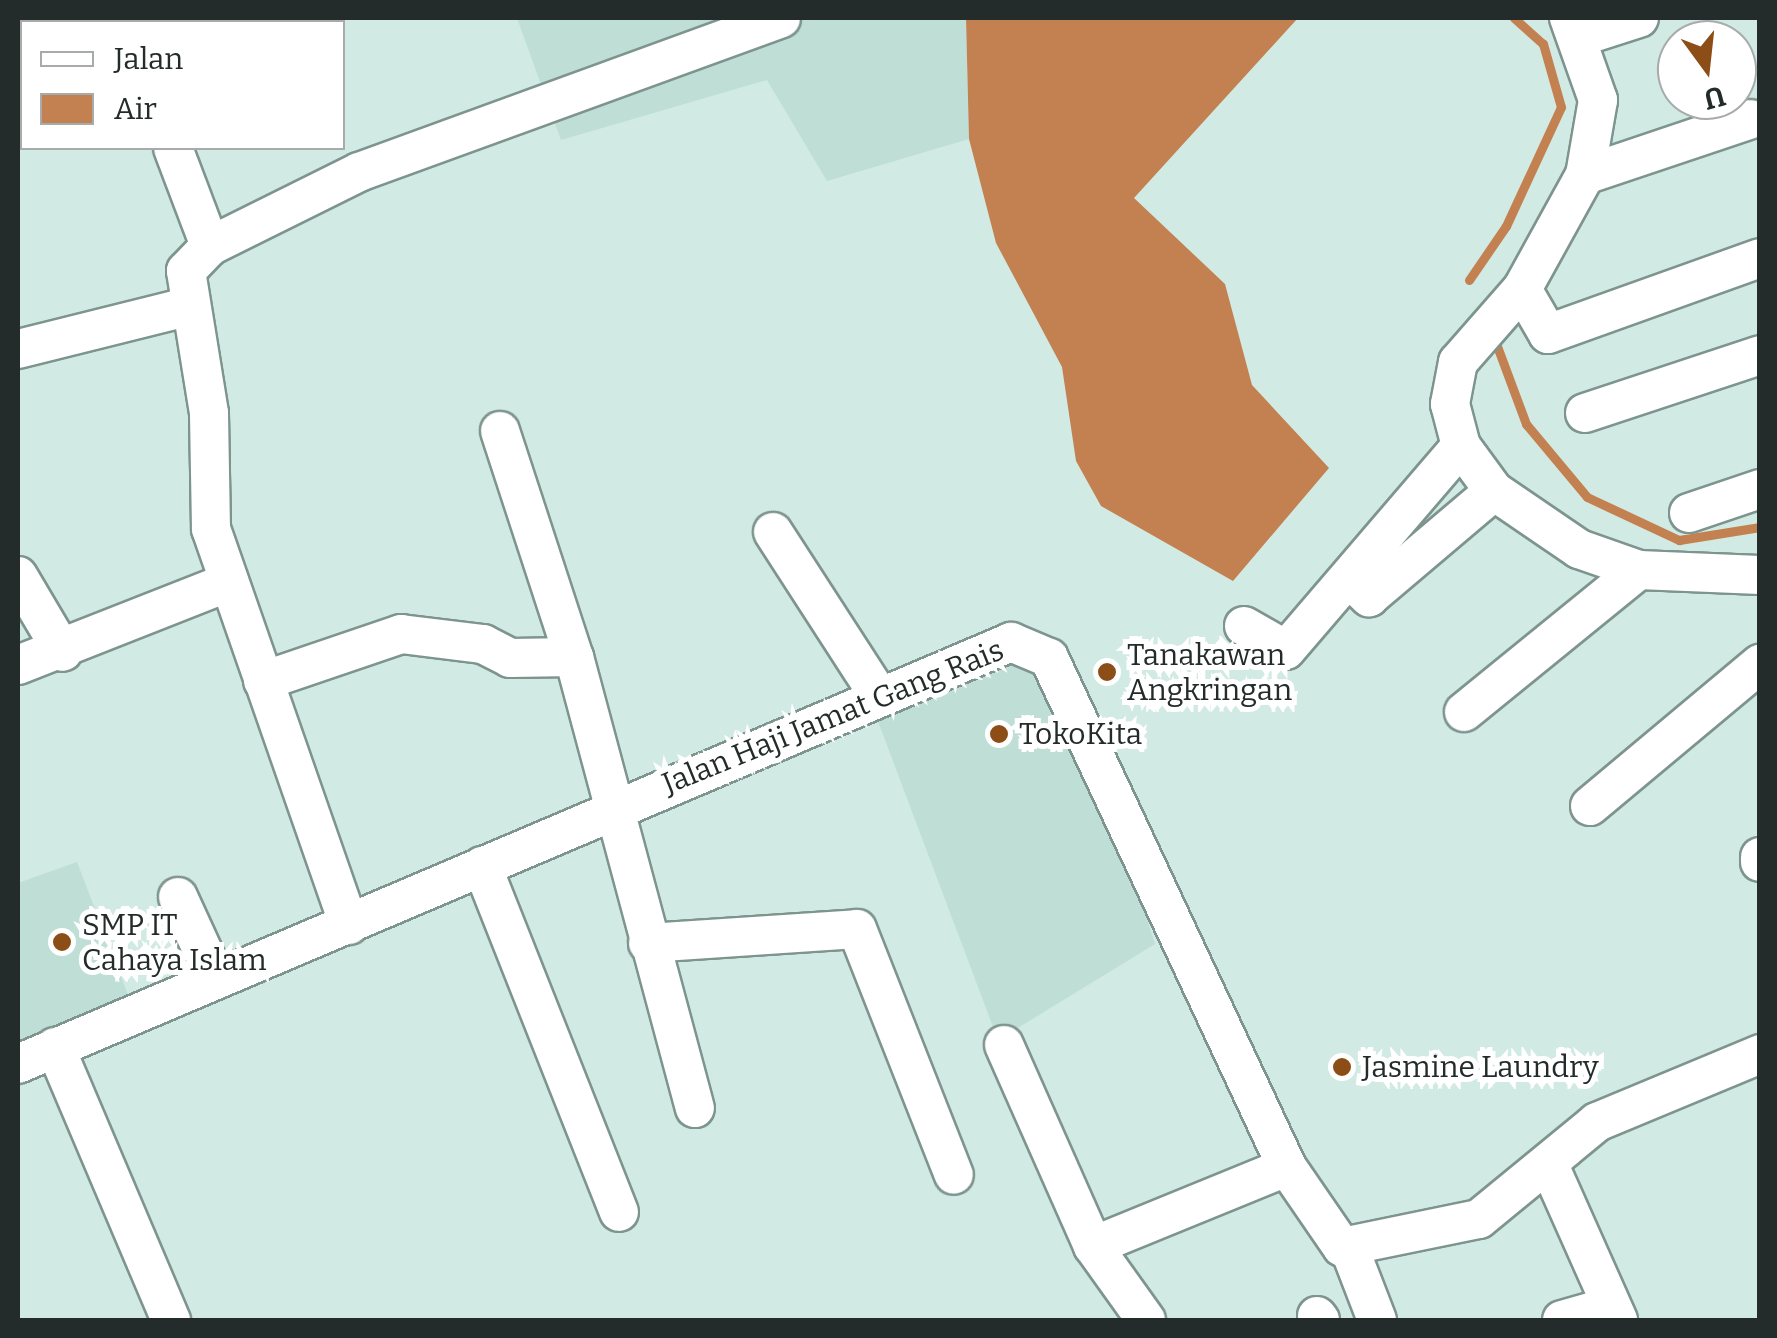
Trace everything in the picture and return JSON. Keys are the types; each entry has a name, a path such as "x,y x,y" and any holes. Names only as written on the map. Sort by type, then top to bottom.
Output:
{"street":[{"path":"349,925 211,530 209,413 185,274 210,246 481,122 781,18"},
{"path":"1640,18 1575,27 1598,100 1585,175 1522,289 1458,362 1450,404 1461,446 1494,490 1580,549 1638,570 1760,575"},
{"path":"1585,175 1751,120"},
{"path":"174,150 210,246"},
{"path":"1522,289 1548,334 1760,258"},
{"path":"18,349 191,306"},
{"path":"1585,413 1760,355"},
{"path":"500,431 574,657 610,810 695,1108"},
{"path":"1244,626 1286,650 1461,446"},
{"path":"1348,578 1369,597 1494,490"},
{"path":"1689,513 1760,490"},
{"path":"773,532 877,693"},
{"path":"1464,712 1638,570"},
{"path":"18,576 62,652"},
{"path":"18,665 62,652 229,582"},
{"path":"262,681 402,634 483,644 510,658 574,657"},
{"name":"Jalan Haji Jamat Gang Rais","path":"18,1064 1000,643 1048,658 1288,1166 1322,1228 1350,1250"},
{"path":"1590,806 1760,664"},
{"path":"482,866 618,1212"},
{"path":"178,897 216,980"},
{"path":"648,943 857,929 954,1174"},
{"path":"1004,1045 1094,1246 1146,1320"},
{"path":"55,1047 171,1320"},
{"path":"1377,1320 1350,1250 1465,1225 1549,1165 1597,1122 1760,1054"},
{"path":"1549,1165 1614,1313 1562,1320"},
{"path":"1094,1246 1288,1166"}],"shaded area":[{"path":"517,18 966,18 969,139 827,181 767,80 561,140"},
{"path":"981,651 1066,668 1155,944 998,1040 873,708"},
{"name":"SMP IT Cahaya Islam","path":"77,862 130,1000 18,1048 18,883"}],"water":[{"path":"966,18 1298,18 1134,198 1225,284 1252,385 1329,468 1233,581 1101,506 1076,461 1062,367 996,243 969,139"}],"waterway":[{"path":"1469,280 1506,226 1561,107 1543,44 1514,18"},
{"path":"1497,346 1526,424 1587,497 1679,540 1760,527"}],"place":[{"name":"Tanakawan Angkringan","path":"1107,672"},
{"name":"TokoKita","path":"999,734"},
{"name":"SMP IT Cahaya Islam","path":"62,942"},
{"name":"Jasmine Laundry","path":"1342,1067"}]}
